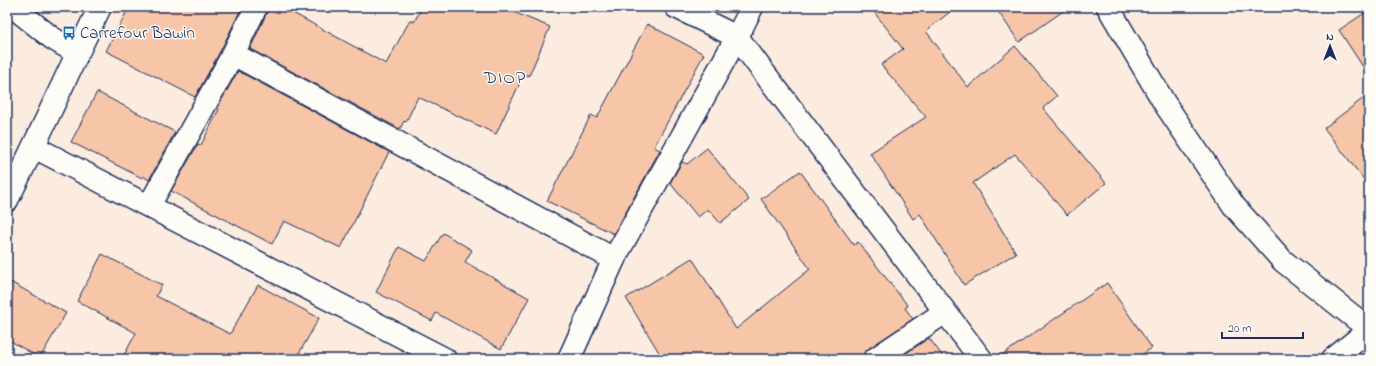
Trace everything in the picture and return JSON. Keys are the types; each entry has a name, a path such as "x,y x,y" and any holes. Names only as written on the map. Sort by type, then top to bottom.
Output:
{"street":[{"path":"13,7 52,38 77,53"},
{"path":"7,200 34,147 100,7"},
{"path":"149,206 233,54 256,7"},
{"path":"676,7 737,37 981,359"},
{"path":"569,359 614,259 737,37 752,7"},
{"path":"1108,7 1165,104 1234,206 1283,261 1369,329 1333,359"},
{"path":"233,54 614,259"},
{"path":"34,147 446,359"},
{"path":"875,359 945,312"}],"building":[{"path":"129,7 242,7 222,48 195,97 106,51"},
{"path":"268,7 282,7 386,64 410,20 414,22 422,7 501,7 550,27 529,76 524,74 496,134 418,97 406,122 404,121 400,129 250,49"},
{"path":"870,7 956,7 926,31 968,87 1015,46 1057,96 1043,108 1106,183 1067,215 1015,154 973,183 1016,253 964,285 920,214 913,219 870,153 926,117 881,65 903,49"},
{"path":"995,7 1069,7 1019,42"},
{"path":"1369,10 1369,76 1339,30"},
{"path":"647,24 704,54 654,147 660,150 614,234 547,201 591,115 597,118"},
{"path":"238,71 389,152 341,248 284,221 272,244 171,191 198,144 201,145 219,109 217,108"},
{"path":"97,92 175,132 149,180 143,176 142,178 71,142"},
{"path":"1369,94 1369,186 1324,128"},
{"path":"707,148 749,200 720,223 708,209 698,217 670,183 682,162 687,164"},
{"path":"800,171 854,245 858,242 908,306 905,308 913,319 868,349 864,353 863,359 663,359 626,298 692,258 736,329 810,269 761,199"},
{"path":"443,233 472,250 465,262 529,298 501,349 436,313 432,321 376,292 399,247 426,261"},
{"path":"102,254 162,285 156,296 230,334 258,285 319,318 296,359 122,359 136,333 77,301"},
{"path":"7,280 66,313 40,358 7,339"},
{"path":"1107,283 1152,348 1135,359 996,359"},
{"path":"929,338 945,359 897,359"}],"place":[{"name":"Carrefour Bawin","path":"69,33"}],"district":[{"name":"DIOP","path":"505,79"}]}
